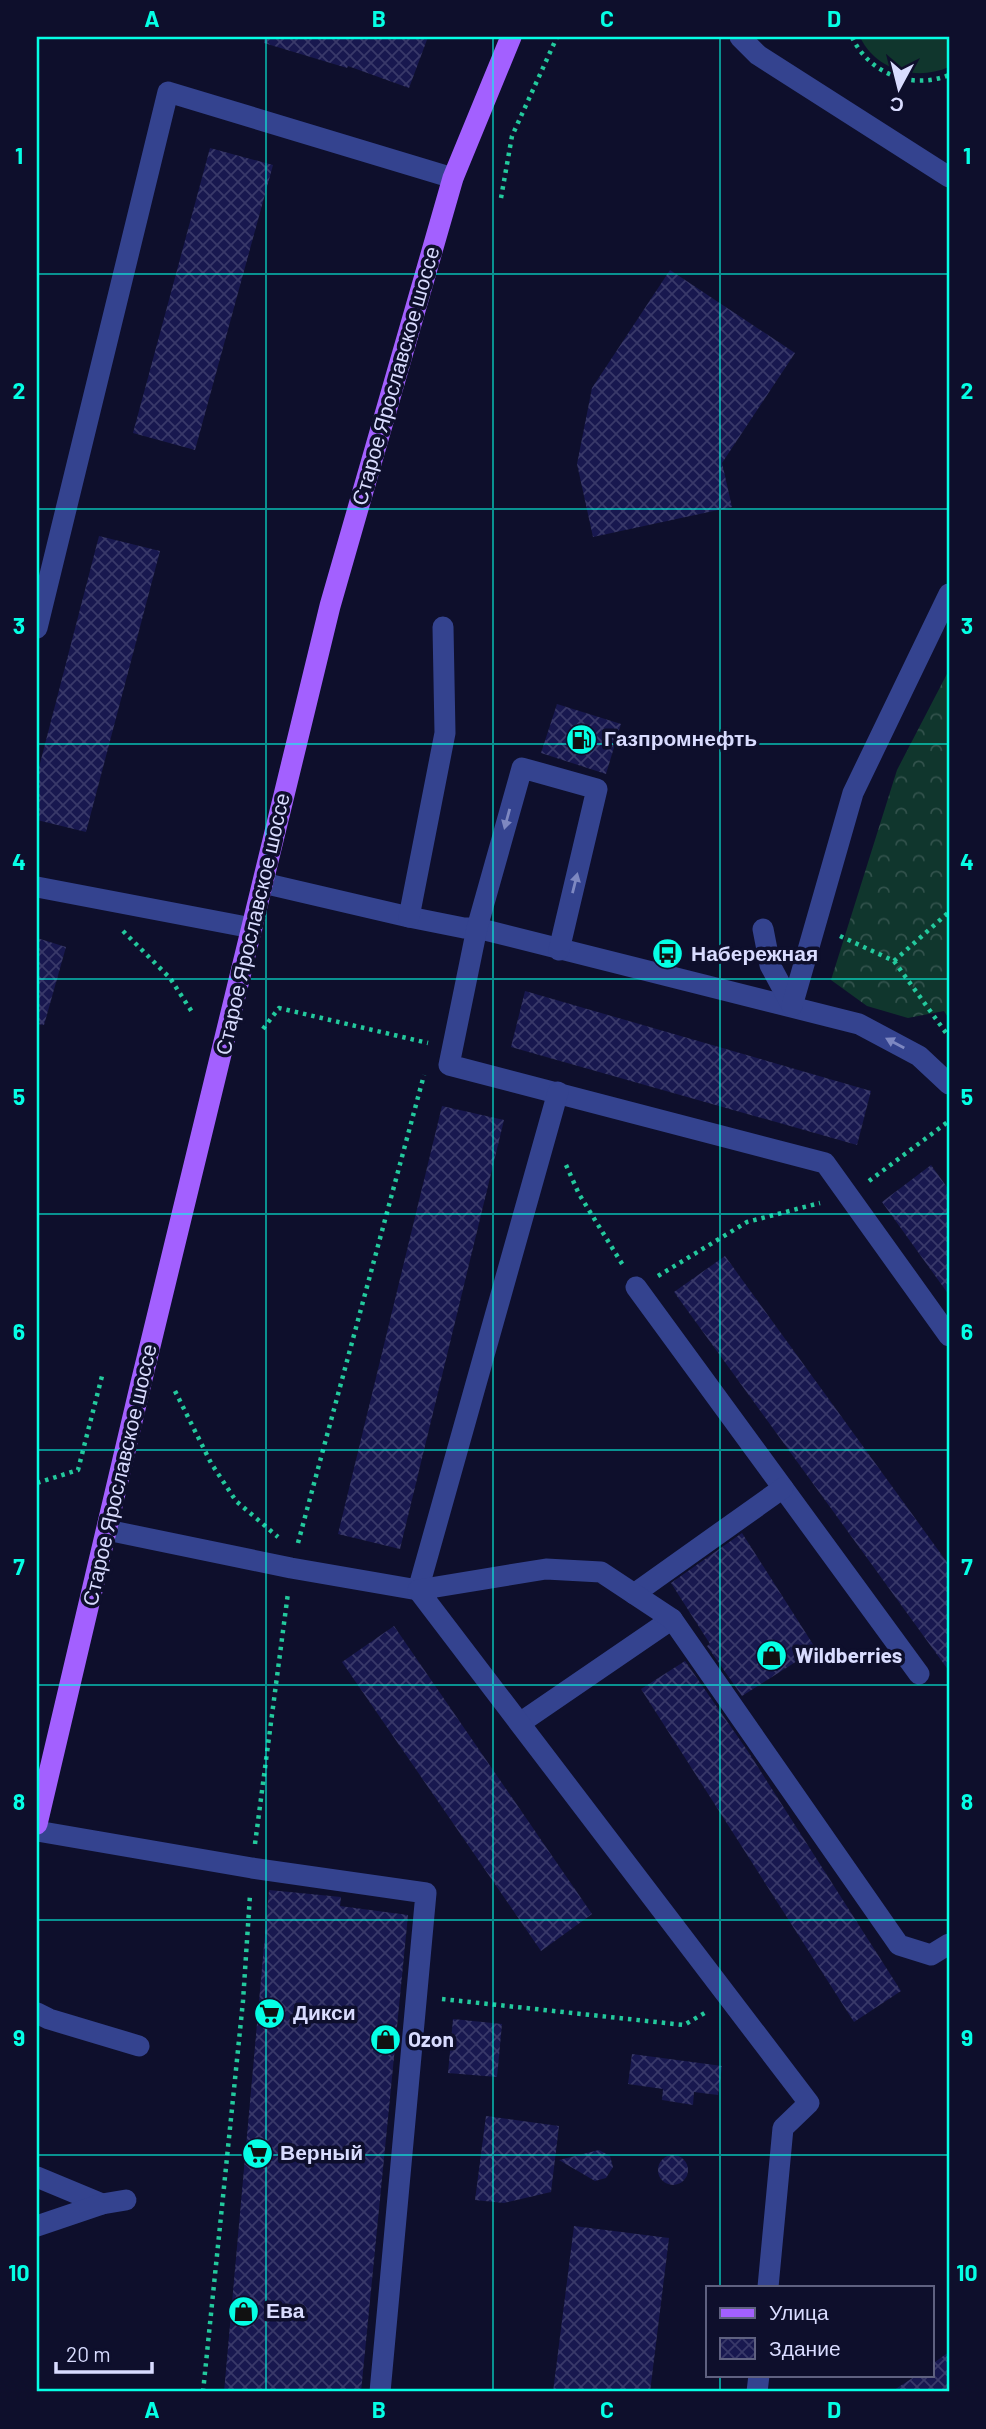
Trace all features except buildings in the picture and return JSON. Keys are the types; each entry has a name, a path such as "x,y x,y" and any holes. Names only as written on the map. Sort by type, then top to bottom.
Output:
{"main road":[{"name":"Старое Ярославское шоссе","path":"37,1824 330,606 453,178 511,37"}],"street":[{"path":"740,37 758,55 949,177"},
{"path":"37,628 167,92 453,178"},
{"path":"792,1006 853,793 949,594"},
{"path":"409,917 445,733 443,627"},
{"path":"559,950 597,789 522,768 477,928 449,1065 825,1163 949,1336"},
{"path":"263,883 409,917 477,928 859,1024 919,1056 949,1084"},
{"path":"37,887 252,928"},
{"path":"763,929 770,965 792,1006"},
{"path":"418,1590 558,1092"},
{"path":"636,1287 919,1674"},
{"path":"634,1594 783,1488"},
{"path":"107,1530 293,1560 418,1590 546,1569 601,1572 672,1619 899,1945 930,1955 949,1944"},
{"path":"418,1590 809,2104 783,2128 768,2286"},
{"path":"520,1723 672,1619"},
{"path":"37,1831 252,1868 426,1893 380,2392"},
{"path":"37,2013 139,2046"},
{"path":"37,2177 102,2204"},
{"path":"37,2226 102,2204 126,2200"}],"path":[{"path":"501,198 512,136 557,37"},
{"path":"852,37 869,61 884,72 902,79 921,81 949,75"},
{"path":"93,898 170,978 192,1012"},
{"path":"894,961 949,912"},
{"path":"815,924 894,961 949,1037"},
{"path":"263,1029 279,1008 433,1044"},
{"path":"203,2392 243,2001 252,1868 293,1560 425,1070"},
{"path":"548,1126 579,1194 636,1287 747,1222 849,1195 949,1121"},
{"path":"37,1483 78,1470 102,1376"},
{"path":"175,1391 211,1463 236,1501 293,1560"},
{"path":"417,1996 684,2025 729,1999"}],"green space":[{"path":"860,37 949,37 949,67 924,73 898,70 876,58"},
{"path":"949,670 949,1019 944,1011 908,1018 867,1006 831,980 897,770"}],"place":[{"name":"Газпромнефть","path":"581,739"},
{"name":"Набережная","path":"668,954"},
{"name":"Wildberries","path":"772,1656"},
{"name":"Дикси","path":"270,2013"},
{"name":"Ozon","path":"385,2040"},
{"name":"Верный","path":"257,2153"},
{"name":"Ева","path":"243,2311"}]}
